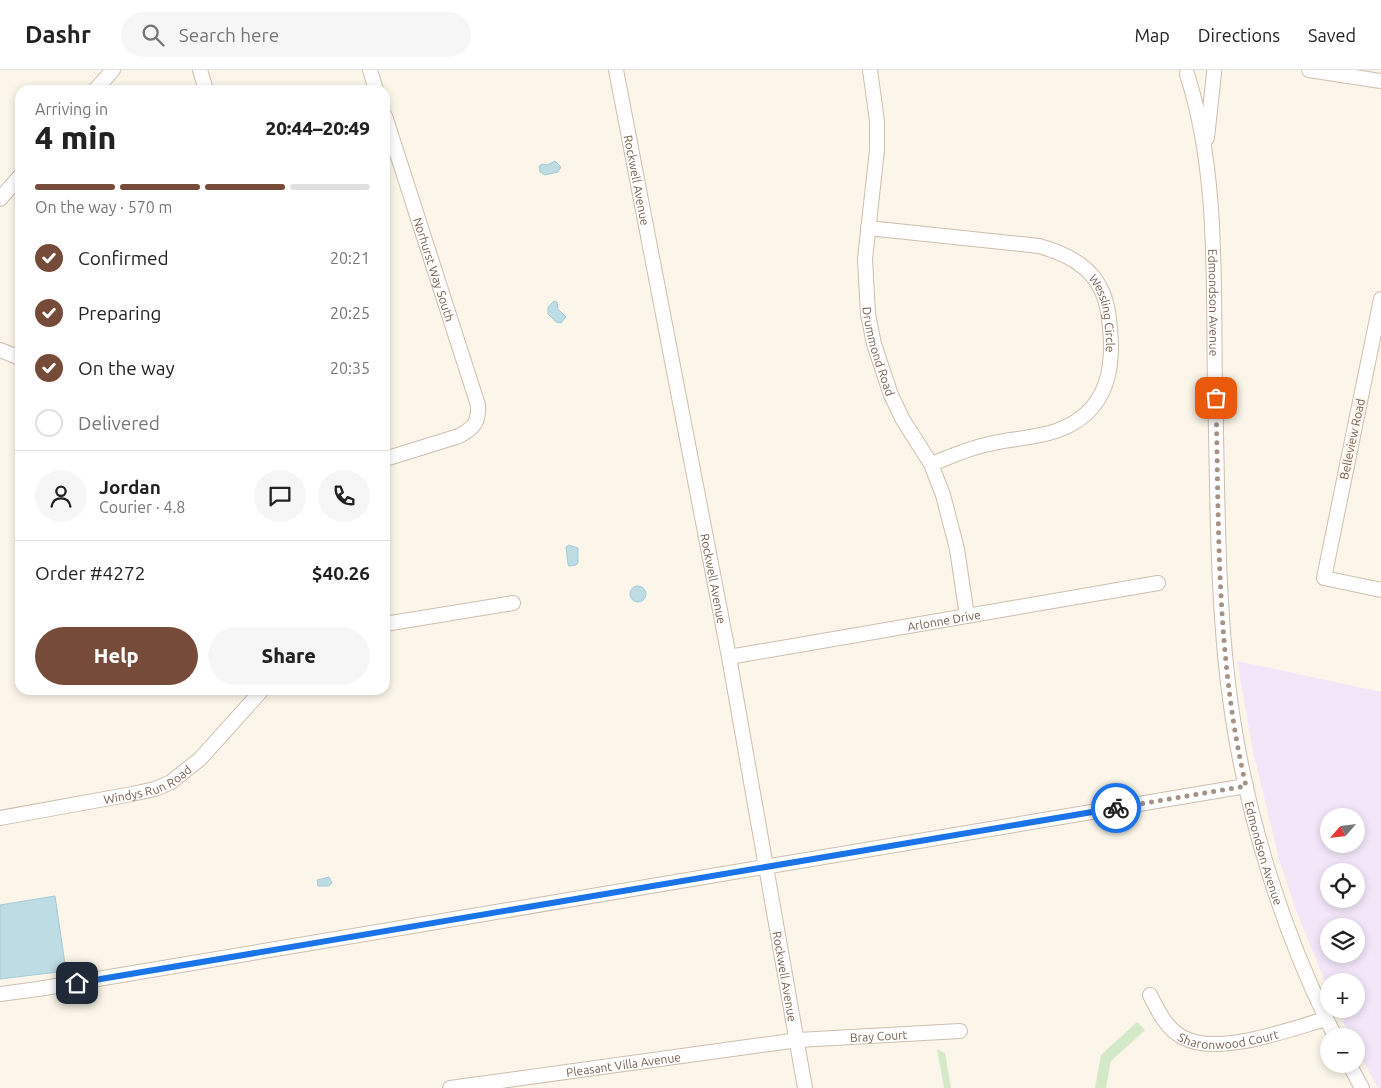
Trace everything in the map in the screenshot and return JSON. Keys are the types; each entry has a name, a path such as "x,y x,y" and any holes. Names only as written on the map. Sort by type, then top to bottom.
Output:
{"street":[{"path":"100,85 113,70"},
{"path":"200,70 204,85"},
{"path":"370,70 374,85"},
{"name":"Rockwell Avenue","path":"616,70 729,658 805,1088"},
{"name":"Drummond Road","path":"870,70 877,121 878,150 868,228 865,284 874,344 891,395 903,420 931,464 951,522 967,616"},
{"path":"1309,70 1381,81"},
{"path":"1186,72 1201,78 1216,71"},
{"name":"Edmondson Avenue","path":"1206,152 1216,71"},
{"name":"Edmondson Avenue","path":"1186,72 1206,152 1212,238 1219,576 1232,711 1246,786 1284,914 1331,1028"},
{"name":"Norhurst Way South","path":"390,132 478,405 476,424 470,431 390,457"},
{"path":"0,199 15,182"},
{"name":"Wessling Circle","path":"868,228 1039,246 1060,252 1088,269 1098,282 1106,298 1109,319 1110,370 1099,401 1089,413 1055,431 986,445 931,464"},
{"name":"Belleview Road","path":"1381,300 1324,578 1381,590"},
{"path":"0,350 15,356"},
{"name":"Arlonne Drive","path":"729,658 1158,583"},
{"path":"390,623 513,603"},
{"name":"Windys Run Road","path":"0,818 132,794 155,789 171,782 200,759 258,695"},
{"path":"0,994 765,868 1246,786"},
{"name":"Sharonwood Court","path":"1150,995 1160,1015 1171,1029 1183,1038 1198,1043 1238,1042 1326,1019"},
{"name":"Bray Court","path":"798,1040 960,1031"},
{"name":"Pleasant Villa Avenue","path":"450,1088 798,1040"},
{"path":"1354,1073 1362,1088"}],"shaded area":[{"path":"1237,661 1381,692 1381,1088 1378,1088 1365,1064 1365,1028 1346,1028 1341,1018 1365,1018 1365,973 1322,973 1296,910 1279,859 1253,751"}],"green space":[{"path":"1137,1022 1145,1030 1111,1061 1106,1088 1095,1088 1101,1055"},
{"path":"937,1049 945,1053 951,1088 944,1088"}],"water":[{"path":"555,161 561,167 558,172 545,175 540,172 539,166"},
{"path":"554,301 557,302 558,309 566,317 561,323 556,322 548,314 548,307"},
{"path":"569,545 578,548 578,563 576,565 569,566 568,564 566,547"},
{"path":"638,586 646,594 638,602 630,594"},
{"path":"329,877 332,883 329,886 318,886 317,880"},
{"path":"55,896 66,971 0,979 0,905"}],"way so far":[{"path":"1116,808 1246,786 1238,754 1227,673 1219,576 1216,398"}],"route":[{"path":"77,983 1116,808"}]}
